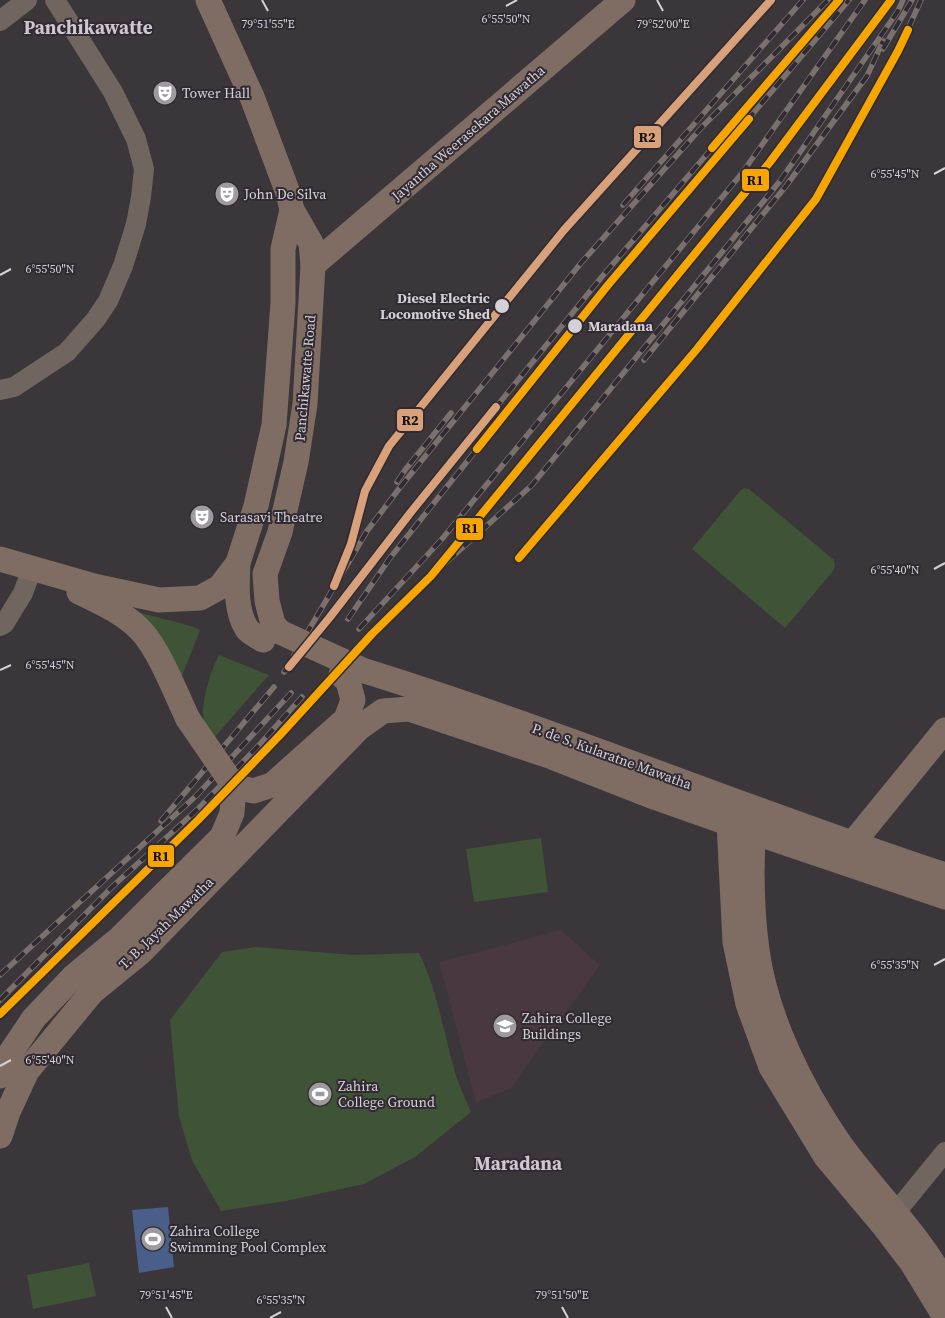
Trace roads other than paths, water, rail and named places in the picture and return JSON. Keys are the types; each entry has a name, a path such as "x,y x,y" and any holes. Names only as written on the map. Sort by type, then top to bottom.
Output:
{"main road":[{"name":"Panchikawatte Road","path":"208,0 252,98 288,193 292,210 312,254 305,404 298,452 280,532 265,574 267,601 273,624 272,636 248,630 242,617 237,589 238,563 256,506 274,425 283,303 283,249 292,210"},
{"name":"Jayantha Weerasekara Mawatha","path":"312,254 360,206 600,0"},
{"name":"Jayantha Weerasekara Mawatha","path":"312,254 623,0"},
{"path":"0,559 37,571 115,610 143,633 156,654 188,719 234,786 253,791 272,785 353,723 354,700 348,681 341,675 272,636"},
{"name":"Panchikawatte Road","path":"37,571 94,586 160,600 200,598 220,587 238,563"},
{"name":"P. de S. Kularatne Mawatha","path":"272,636 365,671 526,725 730,798 753,820 945,898"},
{"name":"P. de S. Kularatne Mawatha","path":"353,723 383,711 409,709 552,757 654,797 729,823 753,820 852,844 945,875"},
{"name":"T. B. Jayah Mawatha","path":"0,1136 8,1112 27,1071 92,992 140,952 353,723"},
{"path":"852,844 945,730"},
{"name":"T. B. Jayah Mawatha","path":"0,1076 7,1058 34,1018 73,977 119,939 222,836 232,814 234,786"},
{"path":"730,798 729,823 735,942 748,1004 771,1067 826,1157 912,1263 945,1317"},
{"path":"753,820 751,882 757,952 770,1006 800,1080 841,1144 896,1212 945,1283"},
{"path":"34,1018 55,1036"}],"street":[{"path":"0,21 27,0"},
{"path":"0,390 14,387 67,352 96,319 108,301 123,266 136,224 141,197 144,169 136,139 113,92 55,0"},
{"path":"0,626 4,624 37,571"},
{"path":"896,1212 945,1152"}],"water":[{"name":"Zahira College Swimming Pool Complex","path":"168,1207 174,1267 139,1273 132,1210"}],"railway":[{"path":"345,558 365,491 389,446 564,230 771,0"},
{"path":"623,205 803,0"},
{"path":"294,655 367,531 581,263 702,127 828,0"},
{"path":"330,617 411,512 600,279 839,0"},
{"path":"348,619 390,558 608,285 849,0"},
{"path":"359,629 442,539 742,173 865,0"},
{"path":"431,576 532,485 780,181 898,11 903,0"},
{"path":"883,49 912,0"},
{"path":"519,558 697,349 816,199 898,51 921,0"},
{"path":"644,360 786,186 867,76 883,41"},
{"path":"397,482 451,413"},
{"path":"161,821 274,687"},
{"path":"0,975 197,795 291,693"},
{"path":"0,1000 113,886 199,808 302,697"},
{"path":"0,1014 198,821 311,700"}],"place":[{"name":"Tower Hall","path":"165,93"},
{"name":"John De Silva","path":"227,194"},
{"name":"Diesel Electric Locomotive Shed","path":"502,306"},
{"name":"Maradana","path":"575,326"},
{"name":"Sarasavi Theatre","path":"202,517"},
{"name":"Zahira College Buildings","path":"505,1026"},
{"name":"Zahira College Ground","path":"320,1094"},
{"name":"Zahira College Swimming Pool Complex","path":"153,1239"}],"district":[{"name":"Panchikawatte","path":"88,27"},
{"name":"Maradana","path":"518,1163"}]}
